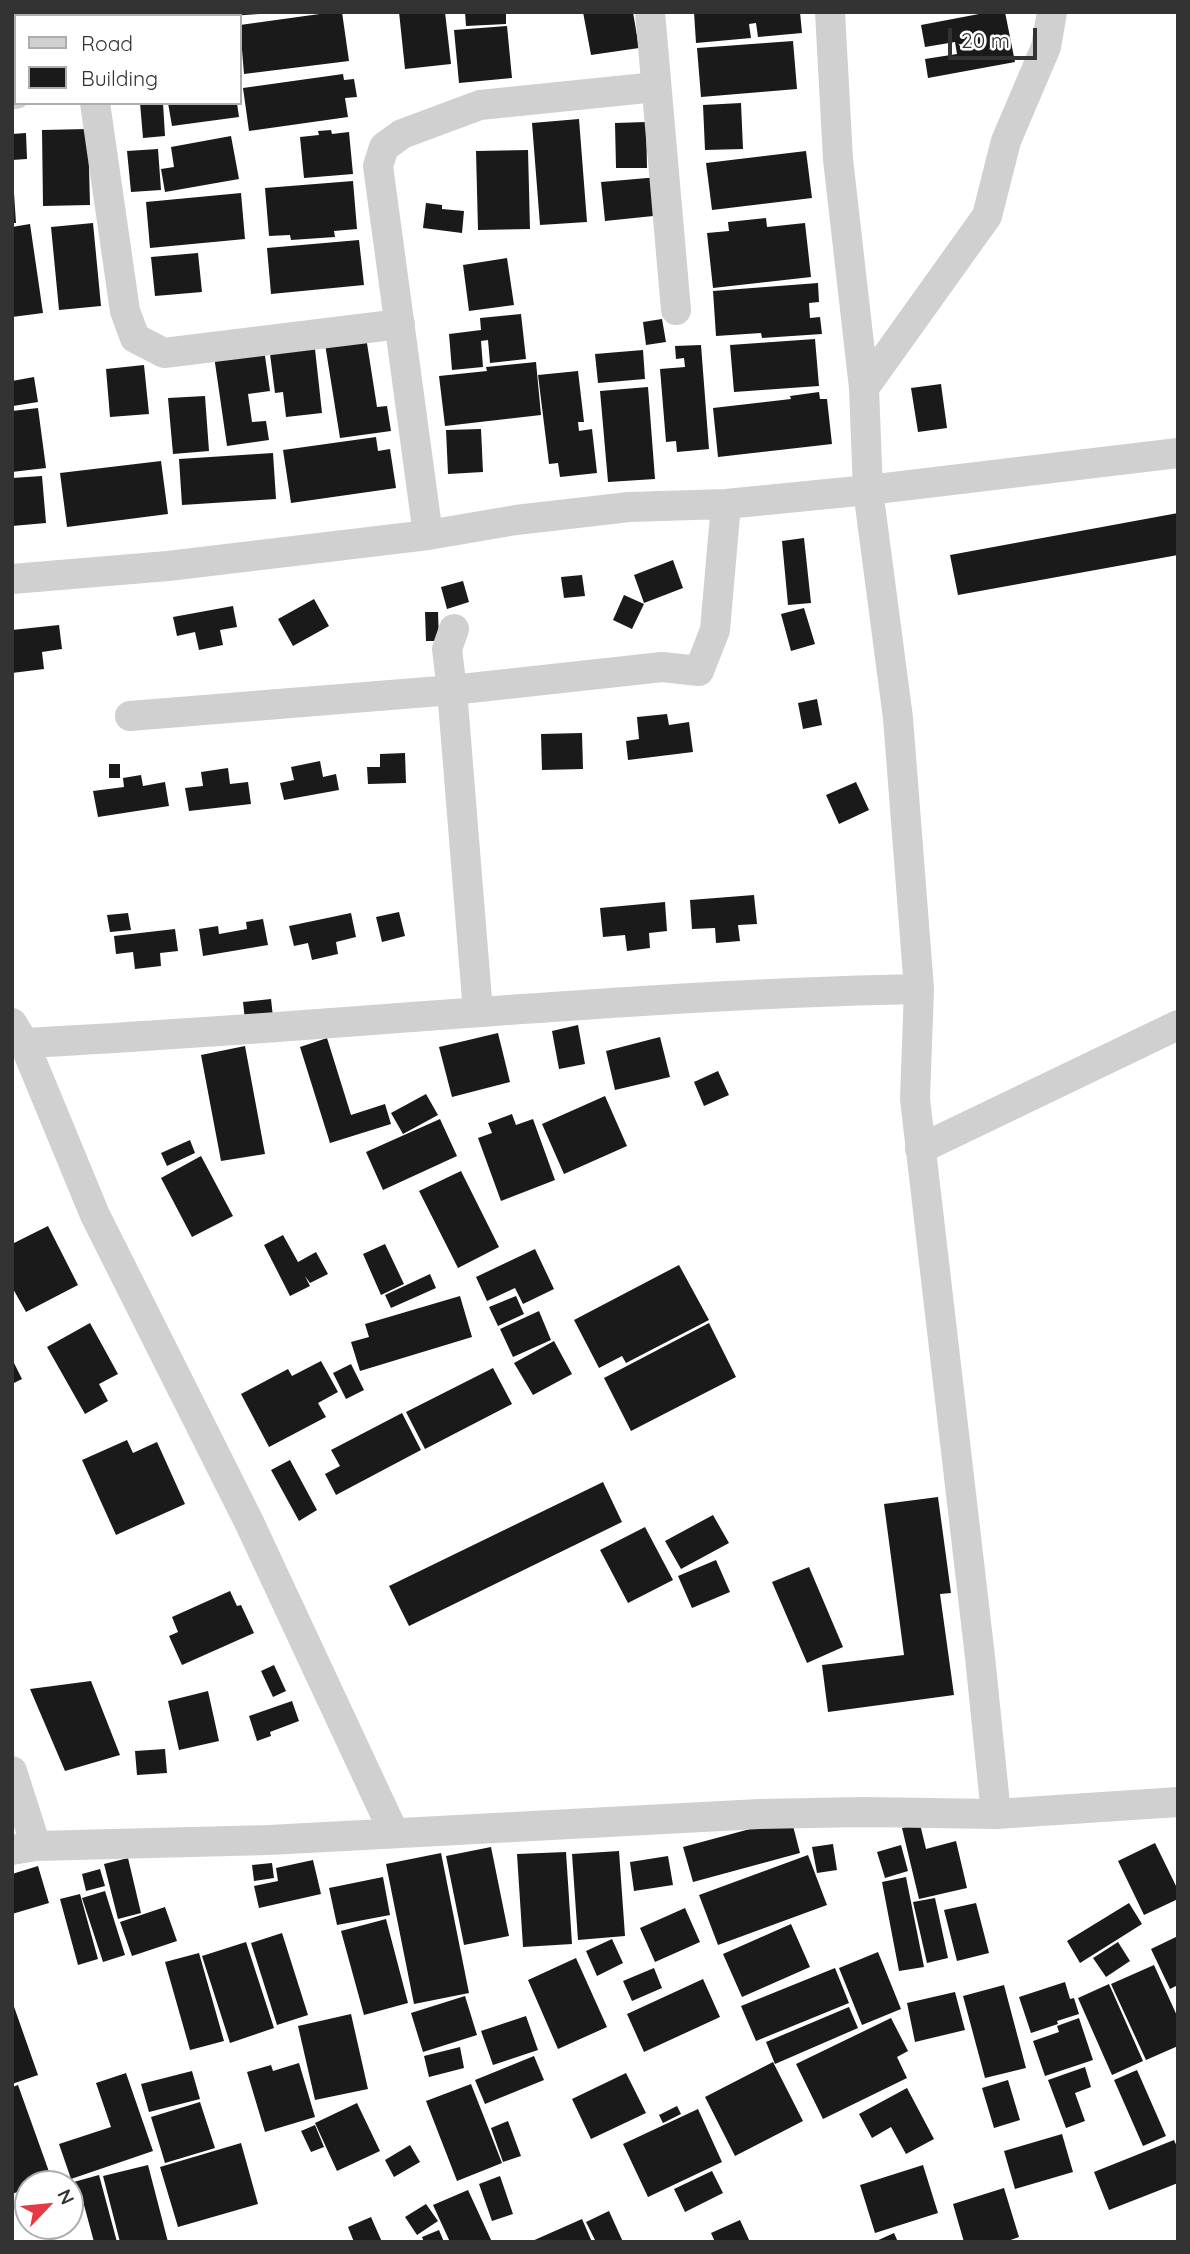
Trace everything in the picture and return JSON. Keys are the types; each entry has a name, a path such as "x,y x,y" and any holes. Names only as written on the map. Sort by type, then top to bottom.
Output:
{"street":[{"path":"650,12 676,310"},
{"path":"830,12 838,159 864,388 868,491 898,718 919,989 915,1099 996,1814"},
{"path":"864,388 987,216 1006,141 1046,47 1052,12"},
{"path":"428,535 378,166 384,147 402,134 480,105 656,87"},
{"path":"95,105 125,311 135,338 164,353 400,324"},
{"path":"12,579 168,566 428,535 516,520 629,506 726,504 868,491 1178,453"},
{"path":"130,716 452,690 662,667 699,671 715,630 726,504"},
{"path":"454,629 447,649 478,1012"},
{"path":"394,1833 249,1522 95,1215 18,1033 167,1036 762,993 919,989"},
{"path":"920,1149 1178,1025"},
{"path":"12,1771 24,1848 255,1840 759,1814 996,1814 1178,1802"}],"building":[{"path":"111,12 216,12 216,14"},
{"path":"230,12 259,12 242,15"},
{"path":"342,12 349,61 244,74 242,25"},
{"path":"399,12 445,12 451,64 405,69"},
{"path":"465,12 506,12 506,24 466,26"},
{"path":"583,12 633,12 639,48 591,55"},
{"path":"694,12 800,12 802,33 758,37 756,23 749,24 751,38 696,43"},
{"path":"979,12 1005,12 1015,62 928,78 925,59 957,54 955,42 925,47 921,25"},
{"path":"12,26 14,26 14,74"},
{"path":"507,26 512,78 459,83 454,30"},
{"path":"793,41 797,89 701,97 697,48"},
{"path":"343,74 344,80 354,79 357,97 345,98 348,117 249,131 243,88"},
{"path":"741,103 743,149 705,150 703,105"},
{"path":"140,105 163,105 165,136 143,138"},
{"path":"168,105 237,105 239,117 172,126"},
{"path":"579,119 587,222 540,225 532,123"},
{"path":"646,122 647,168 616,168 615,123"},
{"path":"88,129 90,205 43,206 42,130"},
{"path":"331,130 332,134 349,132 353,174 304,178 300,137 319,135 318,131"},
{"path":"26,133 27,159 12,160 12,134"},
{"path":"231,136 239,179 165,192 161,169 174,167 171,147"},
{"path":"158,149 161,190 131,192 127,151"},
{"path":"528,150 530,229 478,230 476,151"},
{"path":"806,151 812,198 712,210 706,163"},
{"path":"659,177 663,215 605,221 601,182"},
{"path":"353,181 357,229 334,231 335,237 291,240 290,235 269,236 265,188"},
{"path":"14,193 16,223 12,223"},
{"path":"241,193 245,239 150,248 146,202"},
{"path":"426,203 442,205 442,209 464,211 462,233 423,228"},
{"path":"766,218 767,227 805,223 811,277 713,288 707,233 729,231 728,222"},
{"path":"93,223 101,306 59,310 51,227"},
{"path":"30,224 43,313 12,317 12,227"},
{"path":"359,240 364,285 271,294 267,248"},
{"path":"198,253 202,292 155,296 151,257"},
{"path":"507,258 514,305 469,311 463,265"},
{"path":"818,283 819,302 809,303 810,318 820,317 822,334 762,338 761,333 716,336 713,291"},
{"path":"521,314 526,359 490,363 488,340 481,341 483,367 452,370 449,334 481,330 480,318"},
{"path":"662,319 666,342 646,345 643,322"},
{"path":"366,337 377,407 387,406 391,431 340,438 325,344"},
{"path":"815,339 819,386 734,392 730,345"},
{"path":"701,345 709,449 677,452 676,441 666,442 660,369 685,367 684,358 676,359 675,346"},
{"path":"264,349 270,391 248,394 252,422 266,421 269,440 227,446 214,356"},
{"path":"315,349 322,413 286,417 283,392 275,393 270,354"},
{"path":"643,350 645,379 598,383 595,354"},
{"path":"536,362 541,415 445,426 439,376 487,371 486,367"},
{"path":"144,365 149,414 110,417 106,369"},
{"path":"578,371 584,422 578,422 579,431 592,429 597,473 560,477 558,463 549,464 538,375"},
{"path":"34,377 38,402 13,406 12,381"},
{"path":"941,384 947,428 918,432 911,388"},
{"path":"648,387 655,479 608,482 600,391"},
{"path":"819,392 820,399 827,399 832,444 718,457 713,408 791,399 790,396"},
{"path":"205,396 209,451 173,454 168,398"},
{"path":"38,408 46,468 12,472 12,411"},
{"path":"481,429 483,472 448,474 446,430"},
{"path":"376,437 378,451 390,449 396,488 291,503 283,450"},
{"path":"273,453 276,499 182,505 179,459"},
{"path":"161,461 168,514 67,527 60,473"},
{"path":"42,476 46,523 12,526 12,478"},
{"path":"1178,513 1178,555 958,595 950,555"},
{"path":"804,538 811,603 788,605 782,541"},
{"path":"673,560 683,588 644,603 634,575"},
{"path":"582,575 585,596 564,598 561,577"},
{"path":"463,581 469,602 447,609 441,587"},
{"path":"624,595 644,604 632,629 613,620"},
{"path":"314,599 329,626 293,646 278,619"},
{"path":"233,606 237,627 220,630 223,645 199,650 195,632 177,636 173,617"},
{"path":"804,608 815,644 791,651 781,614"},
{"path":"425,612 438,612 439,641 426,641"},
{"path":"59,625 62,649 42,652 44,669 12,673 12,630"},
{"path":"817,699 822,725 803,729 798,703"},
{"path":"667,714 669,725 689,722 693,752 628,760 626,741 639,739 637,717"},
{"path":"582,733 583,769 542,770 541,734"},
{"path":"405,753 406,783 368,784 367,767 380,767 380,754"},
{"path":"320,761 323,777 336,774 339,790 284,800 280,783 294,780 291,767"},
{"path":"109,764 120,764 120,778 109,778"},
{"path":"228,768 230,784 248,782 251,804 189,811 185,788 203,786 201,772"},
{"path":"141,775 143,786 165,782 169,806 98,817 93,791 124,787 123,778"},
{"path":"856,782 869,810 839,824 826,795"},
{"path":"754,895 757,924 738,925 740,941 716,943 715,928 692,929 690,900"},
{"path":"665,902 667,931 649,933 650,948 627,951 625,935 603,937 600,908"},
{"path":"399,912 405,936 382,942 376,917"},
{"path":"128,913 131,930 110,932 107,915"},
{"path":"351,913 356,937 336,942 338,954 312,960 308,943 294,946 289,926"},
{"path":"263,919 268,945 203,956 199,929 218,926 219,934 247,929 246,922"},
{"path":"175,929 178,951 160,953 161,966 135,969 133,952 116,954 114,936"},
{"path":"271,999 273,1017 245,1020 243,1002"},
{"path":"578,1025 585,1064 559,1069 552,1031"},
{"path":"498,1033 510,1082 452,1097 439,1047"},
{"path":"660,1037 670,1077 615,1090 606,1051"},
{"path":"327,1038 351,1115 385,1104 391,1124 330,1143 300,1047"},
{"path":"245,1046 265,1154 221,1161 201,1055"},
{"path":"718,1071 729,1095 704,1106 694,1082"},
{"path":"426,1094 438,1115 403,1134 391,1113"},
{"path":"605,1096 627,1146 564,1174 542,1124"},
{"path":"512,1114 516,1125 533,1119 555,1180 501,1201 478,1138 492,1133 488,1123"},
{"path":"440,1119 457,1156 383,1190 366,1152"},
{"path":"190,1140 195,1153 167,1166 161,1153"},
{"path":"201,1156 233,1216 192,1237 161,1178"},
{"path":"461,1171 499,1247 458,1268 419,1191"},
{"path":"48,1226 78,1285 26,1312 12,1287 12,1244"},
{"path":"283,1235 298,1262 316,1252 328,1274 310,1283 305,1276 310,1286 290,1296 264,1245"},
{"path":"385,1244 404,1284 381,1295 363,1254"},
{"path":"535,1249 554,1289 523,1304 515,1288 487,1301 476,1277"},
{"path":"679,1265 709,1320 626,1363 622,1356 599,1368 574,1320"},
{"path":"430,1274 436,1288 391,1308 385,1295"},
{"path":"460,1296 472,1337 360,1371 351,1342 369,1337 365,1324"},
{"path":"516,1296 524,1314 498,1326 489,1307"},
{"path":"539,1311 551,1340 513,1357 500,1329"},
{"path":"90,1323 118,1374 99,1384 108,1401 85,1414 47,1347"},
{"path":"709,1323 736,1377 631,1431 604,1378"},
{"path":"554,1341 572,1374 533,1395 514,1363"},
{"path":"12,1359 22,1379 12,1384"},
{"path":"321,1361 338,1392 318,1403 326,1417 269,1447 241,1394 288,1369 292,1376"},
{"path":"351,1364 364,1390 346,1399 333,1373"},
{"path":"493,1368 512,1404 425,1449 406,1412"},
{"path":"402,1413 421,1450 336,1495 325,1474 340,1466 331,1450"},
{"path":"127,1440 133,1453 157,1442 185,1504 116,1535 82,1460"},
{"path":"290,1460 317,1510 299,1521 271,1470"},
{"path":"603,1482 622,1522 409,1626 389,1586"},
{"path":"938,1497 951,1593 940,1594 954,1695 828,1712 822,1665 904,1655 884,1504"},
{"path":"713,1515 729,1543 681,1569 665,1541"},
{"path":"645,1527 673,1580 628,1603 600,1550"},
{"path":"716,1560 730,1592 692,1608 678,1576"},
{"path":"809,1567 843,1647 807,1663 772,1582"},
{"path":"230,1591 237,1606 241,1605 254,1633 182,1665 169,1636 178,1632 172,1617"},
{"path":"274,1665 286,1691 273,1697 261,1671"},
{"path":"91,1681 120,1755 65,1771 30,1689"},
{"path":"208,1691 219,1741 179,1750 168,1701"},
{"path":"292,1701 299,1721 270,1732 271,1736 257,1741 249,1716"},
{"path":"165,1749 167,1773 137,1775 135,1751"},
{"path":"791,1818 800,1853 693,1882 683,1847"},
{"path":"920,1824 926,1849 956,1841 967,1888 919,1899 902,1828"},
{"path":"1155,1843 1178,1890 1178,1899 1144,1915 1118,1861"},
{"path":"833,1844 837,1870 817,1873 812,1847"},
{"path":"901,1845 908,1871 885,1878 877,1852"},
{"path":"491,1847 509,1936 464,1945 446,1856"},
{"path":"619,1851 625,1936 578,1940 572,1854"},
{"path":"566,1852 572,1944 523,1947 517,1854"},
{"path":"441,1853 469,1993 414,2004 386,1864"},
{"path":"808,1855 827,1905 718,1945 699,1895"},
{"path":"668,1856 673,1885 634,1891 630,1862"},
{"path":"128,1858 141,1913 118,1919 104,1864"},
{"path":"313,1860 321,1894 259,1908 254,1886 278,1881 276,1868"},
{"path":"272,1863 274,1878 254,1881 252,1865"},
{"path":"38,1866 49,1903 12,1914 12,1874"},
{"path":"100,1869 105,1886 86,1891 82,1874"},
{"path":"383,1877 390,1915 337,1925 329,1888"},
{"path":"906,1877 924,1967 899,1971 882,1882"},
{"path":"105,1891 125,1955 103,1962 82,1898"},
{"path":"80,1894 98,1959 78,1965 60,1899"},
{"path":"935,1898 948,1958 927,1963 913,1902"},
{"path":"976,1903 989,1953 957,1961 944,1910"},
{"path":"1129,1903 1142,1924 1080,1963 1067,1941"},
{"path":"165,1907 177,1941 132,1956 120,1922"},
{"path":"685,1908 700,1942 655,1962 640,1928"},
{"path":"386,1919 408,2003 364,2015 341,1931"},
{"path":"791,1924 810,1967 742,1997 723,1954"},
{"path":"282,1933 308,2015 277,2025 251,1943"},
{"path":"1178,1936 1178,1985 1170,1989 1151,1949"},
{"path":"612,1939 623,1963 597,1976 586,1951"},
{"path":"246,1942 274,2028 230,2043 202,1956"},
{"path":"1118,1942 1130,1961 1106,1977 1093,1958"},
{"path":"878,1952 901,2009 862,2025 839,1968"},
{"path":"199,1953 224,2041 190,2050 165,1962"},
{"path":"576,1958 607,2027 558,2049 528,1980"},
{"path":"1154,1965 1178,2018 1178,2046 1146,2060 1111,1984"},
{"path":"654,1968 662,1988 632,2001 623,1981"},
{"path":"835,1968 849,2003 756,2041 741,2006"},
{"path":"703,1979 720,2017 644,2052 627,2014"},
{"path":"1065,1982 1070,1999 1074,1998 1079,2014 1031,2033 1019,1997"},
{"path":"1109,1984 1143,2061 1112,2075 1078,1998"},
{"path":"1004,1985 1026,2068 985,2078 963,1996"},
{"path":"955,1992 965,2030 915,2042 907,2003"},
{"path":"465,1996 477,2035 423,2052 411,2013"},
{"path":"12,2001 38,2075 12,2084"},
{"path":"849,2007 858,2028 775,2064 766,2042"},
{"path":"351,2014 368,2089 315,2100 298,2026"},
{"path":"526,2016 538,2050 493,2065 481,2031"},
{"path":"891,2018 908,2051 897,2057 907,2078 823,2119 796,2064"},
{"path":"1079,2018 1093,2060 1045,2076 1033,2041 1059,2032 1057,2026"},
{"path":"460,2047 464,2068 429,2077 424,2056"},
{"path":"534,2056 544,2080 485,2104 475,2080"},
{"path":"773,2062 803,2121 735,2156 705,2097"},
{"path":"299,2063 315,2117 265,2132 247,2072 271,2065 273,2071"},
{"path":"1085,2067 1091,2087 1075,2093 1085,2121 1066,2128 1048,2080"},
{"path":"1137,2070 1166,2136 1143,2146 1114,2080"},
{"path":"192,2071 200,2099 149,2112 141,2084"},
{"path":"126,2073 153,2151 84,2175 84,2170 68,2170 59,2144 111,2127 96,2083"},
{"path":"626,2073 646,2113 591,2139 572,2099"},
{"path":"1008,2080 1020,2120 994,2128 982,2088"},
{"path":"471,2084 502,2163 457,2181 426,2101"},
{"path":"18,2085 48,2170 14,2170 12,2194 12,2087"},
{"path":"907,2088 934,2139 906,2154 891,2127 872,2138 859,2114"},
{"path":"200,2102 215,2148 165,2163 151,2117"},
{"path":"357,2103 380,2151 337,2171 315,2123"},
{"path":"677,2106 681,2114 663,2123 659,2115"},
{"path":"698,2109 722,2162 648,2197 623,2144"},
{"path":"508,2121 521,2156 503,2162 491,2128"},
{"path":"315,2125 324,2147 311,2152 301,2131"},
{"path":"1062,2134 1073,2172 1015,2189 1004,2151"},
{"path":"1174,2140 1178,2149 1178,2183 1109,2210 1094,2172"},
{"path":"241,2143 258,2204 178,2227 160,2167"},
{"path":"410,2145 420,2162 394,2177 385,2160"},
{"path":"148,2165 168,2242 120,2242 103,2176"},
{"path":"923,2165 938,2213 875,2233 860,2185"},
{"path":"712,2171 723,2193 685,2212 674,2189"},
{"path":"99,2175 117,2242 94,2242 84,2205 84,2179"},
{"path":"500,2176 513,2214 492,2221 479,2184"},
{"path":"1004,2188 1019,2237 1005,2242 964,2242 953,2204"},
{"path":"468,2190 492,2242 450,2242 433,2205"},
{"path":"426,2204 438,2221 417,2235 405,2217"},
{"path":"609,2211 623,2242 596,2242 586,2222"},
{"path":"371,2217 382,2242 354,2242 348,2227"},
{"path":"582,2219 592,2242 530,2242"},
{"path":"740,2220 750,2242 715,2242 711,2233"},
{"path":"439,2230 444,2242 424,2242 422,2237"},
{"path":"894,2233 898,2242 874,2242"}]}
